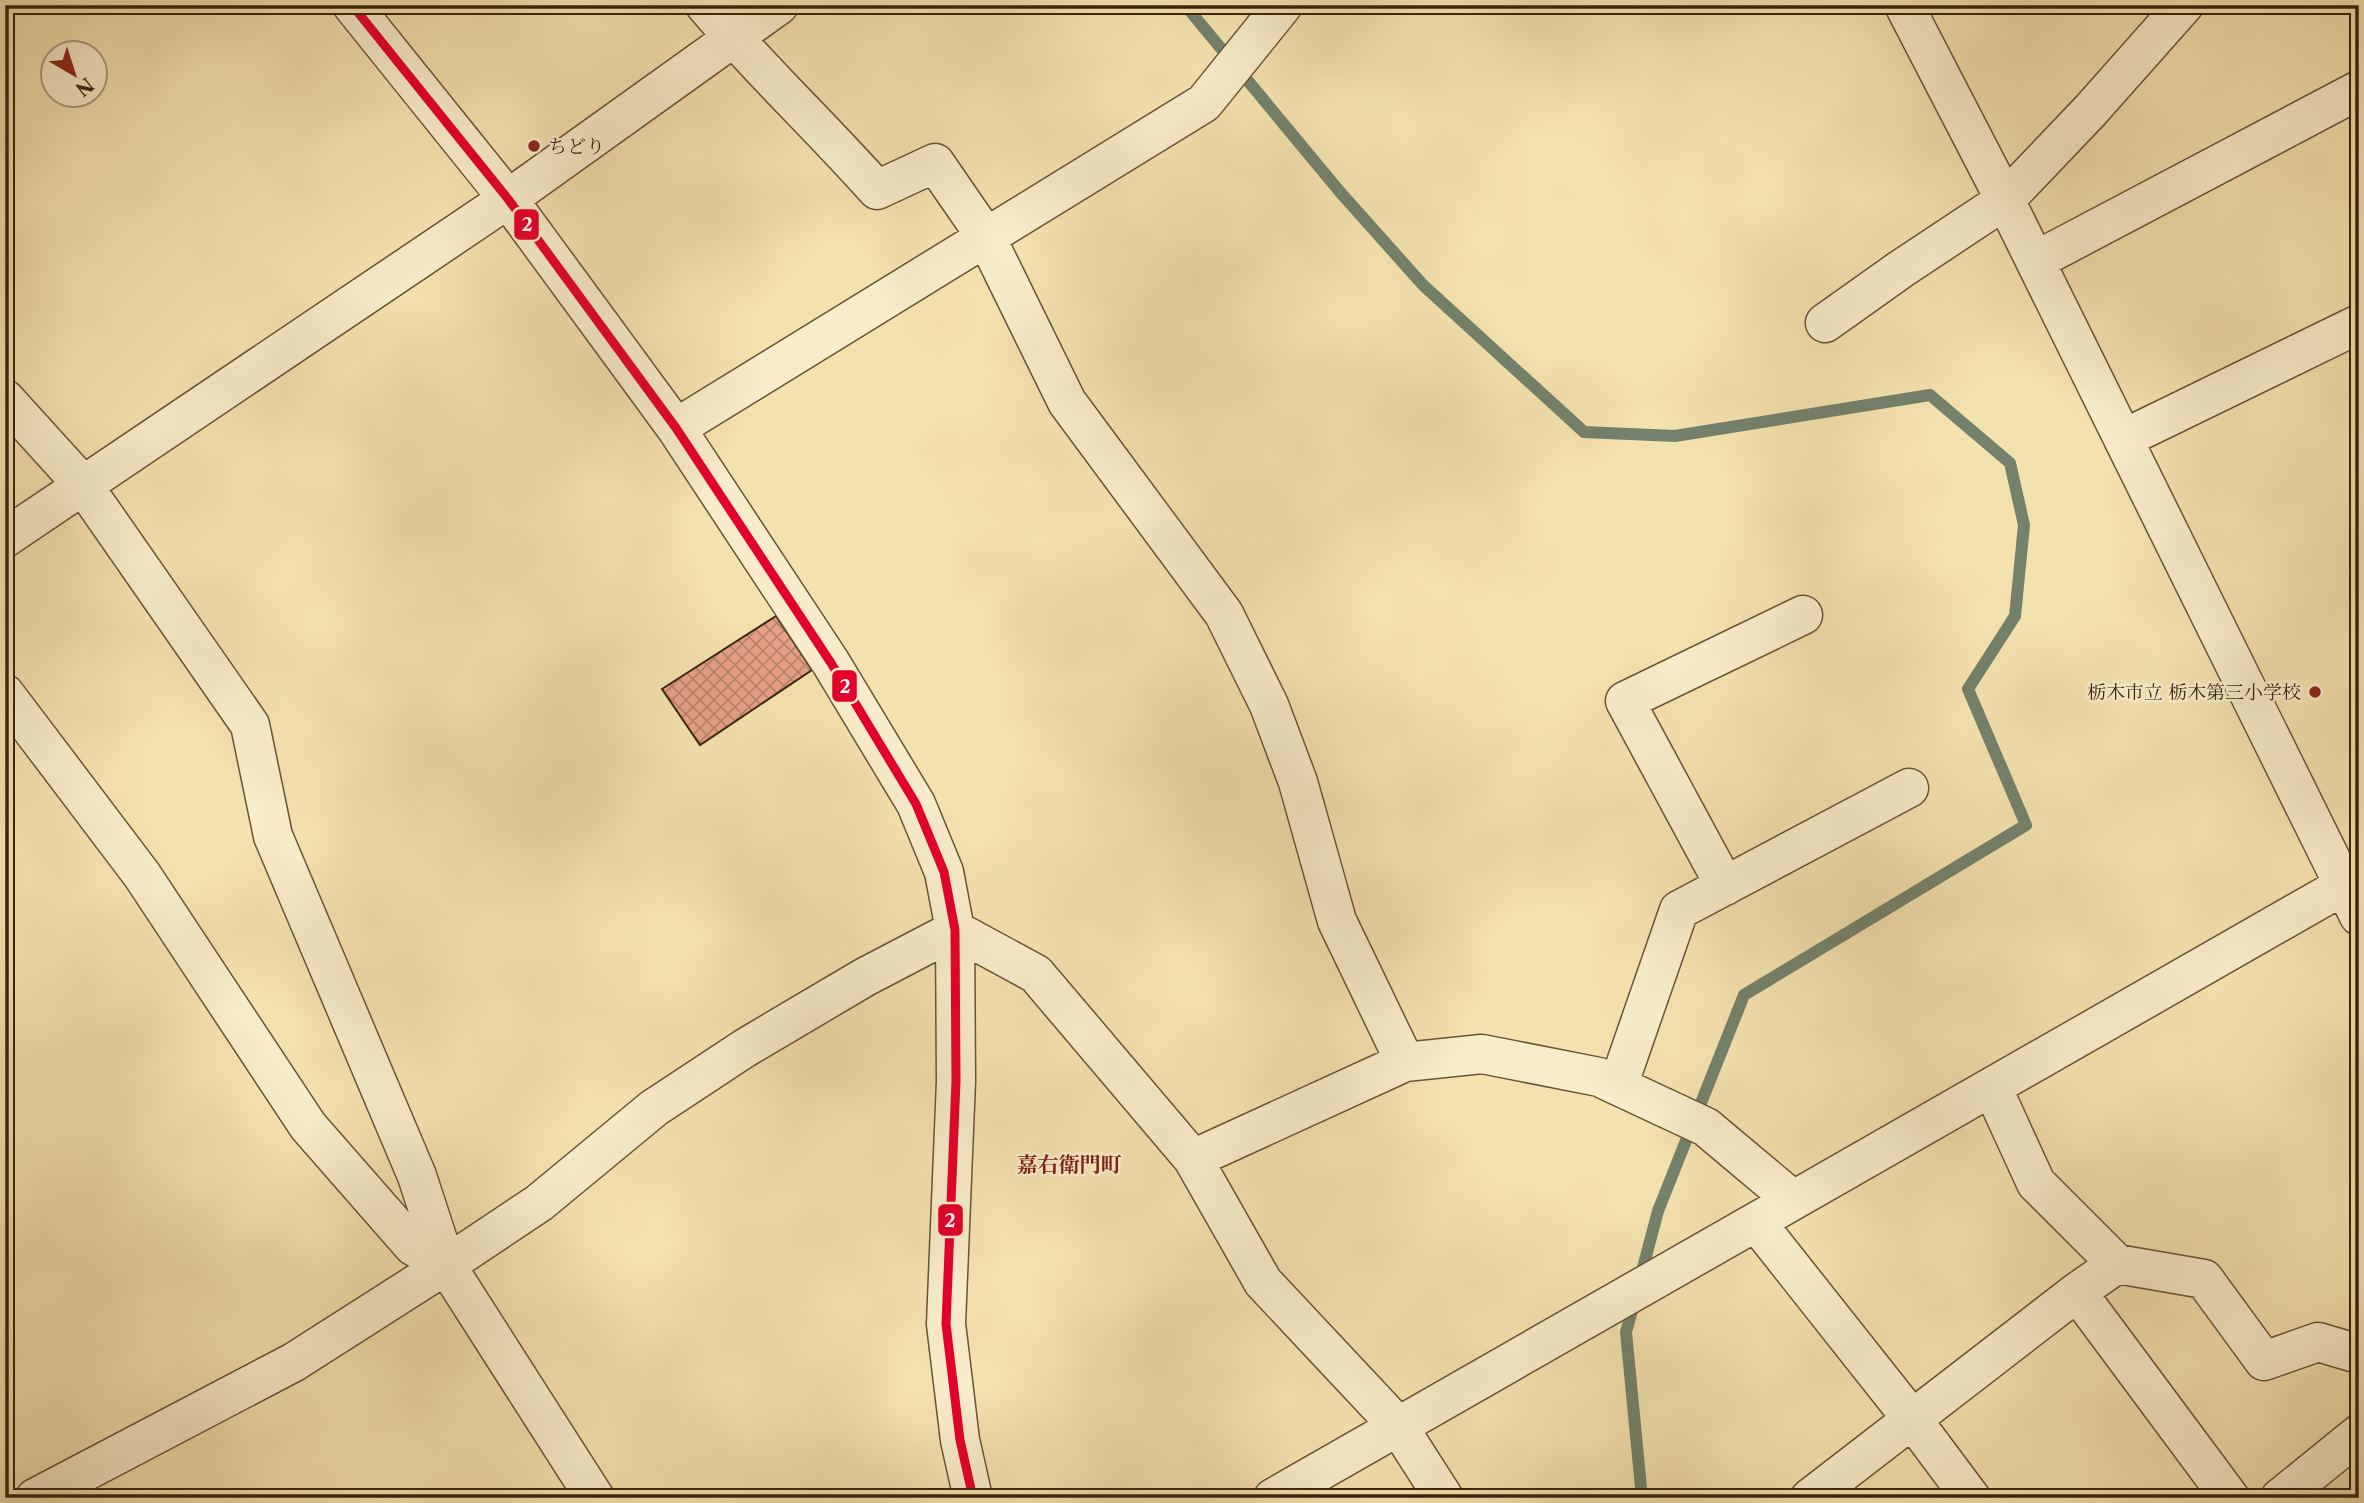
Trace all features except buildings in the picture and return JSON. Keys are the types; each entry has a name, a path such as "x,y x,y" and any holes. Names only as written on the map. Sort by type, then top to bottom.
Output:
{"street":[{"path":"352,5 508,199 676,428 831,663 916,804 944,872 955,930 956,1082 946,1324 960,1440 973,1498"},
{"path":"705,5 877,190 935,163 986,237 1067,402 1224,614 1269,705 1298,782 1337,921 1405,1062"},
{"path":"5,538 508,199 779,5"},
{"path":"676,428 1204,103 1283,5"},
{"path":"1273,1498 1992,1087 2351,901 2005,200 1904,5"},
{"path":"1825,323 2005,200 2090,111 2184,5"},
{"path":"2035,261 2359,90"},
{"path":"2123,439 2359,324"},
{"path":"5,399 83,485 250,725 273,836 417,1176 446,1265 595,1498"},
{"path":"1725,886 1625,701 1803,615"},
{"path":"5,694 142,875 308,1126 413,1246 446,1265"},
{"path":"1618,1086 1679,910 1909,788"},
{"path":"955,930 1036,974 1193,1159 1263,1282 1398,1426 1444,1498"},
{"path":"35,1498 294,1362 539,1203 654,1108 746,1048 853,984 955,930"},
{"path":"1193,1159 1405,1062 1482,1055 1599,1077 1706,1127 1793,1200"},
{"path":"1992,1087 2036,1183 2117,1264 2204,1279 2264,1361 2318,1342 2359,1354"},
{"path":"1756,1222 1971,1498"},
{"path":"1810,1498 2117,1264"},
{"path":"2077,1292 2230,1498"},
{"path":"2280,1498 2359,1434"}],"waterway":[{"path":"1185,5 1340,192 1423,285 1584,432 1675,436 1930,395 2010,463 2024,525 2015,616 1968,689 2026,825 1744,995 1658,1211 1640,1279"},
{"path":"1635,1300 1626,1332 1642,1498"}],"transit line":[{"name":"2","path":"352,5 508,199 676,428 831,663 916,804 944,872 955,930 956,1081 946,1324 960,1440 973,1498"}],"place":[{"name":"ちどり","path":"534,146"},
{"name":"栃木市立 栃木第三小学校","path":"2315,692"}],"district":[{"name":"嘉右衛門町","path":"1069,1165"}]}
